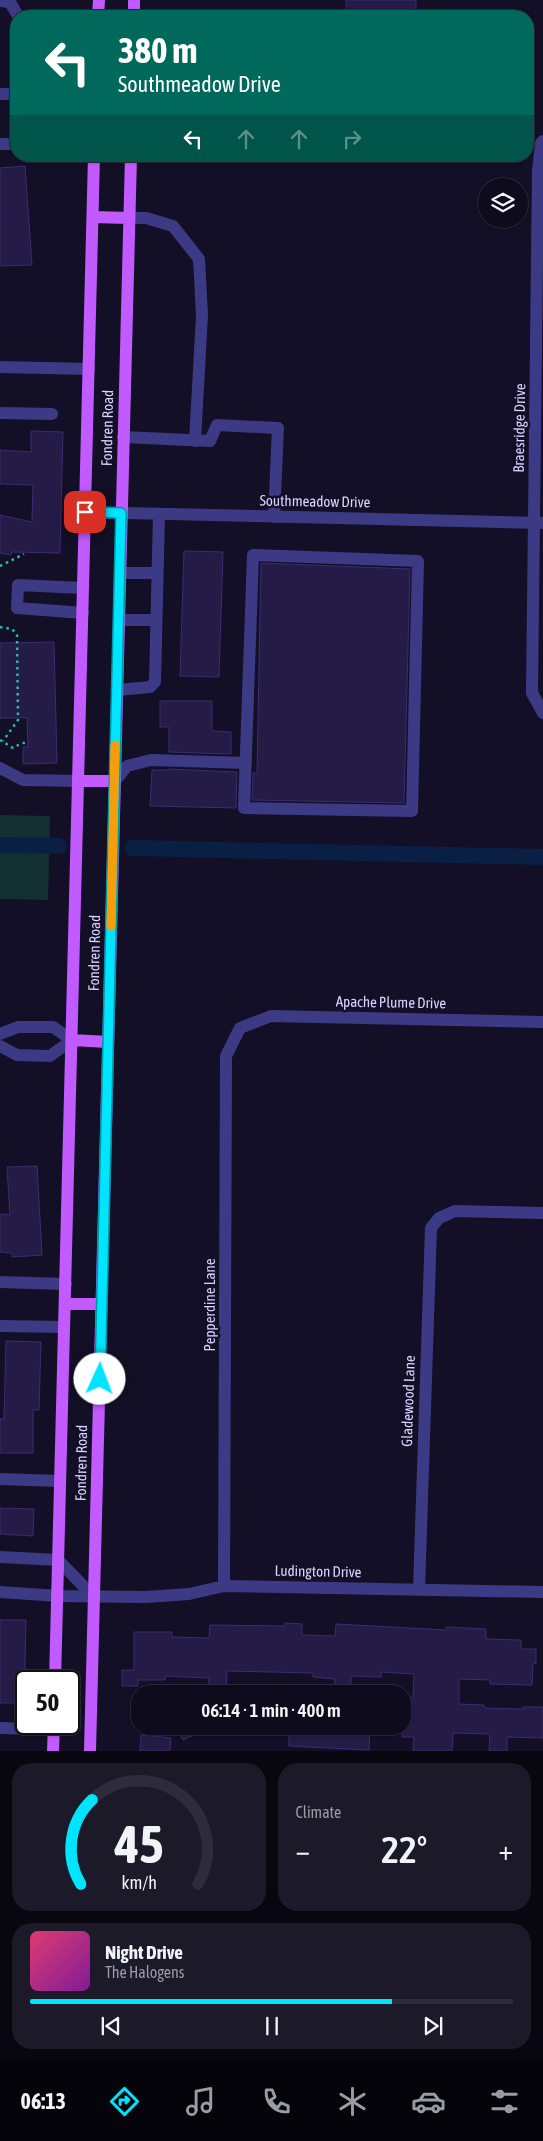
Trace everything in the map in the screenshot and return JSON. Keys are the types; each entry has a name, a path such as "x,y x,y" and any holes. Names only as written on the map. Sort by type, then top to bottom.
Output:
{"main road":[{"name":"Fondren Road","path":"55,1670 94,162"},
{"name":"Fondren Road","path":"90,1751 130,162"},
{"path":"93,217 129,218"},
{"path":"78,781 115,781"},
{"path":"72,1040 108,1042"},
{"path":"65,1304 101,1304"},
{"path":"53,1751 54,1735"}],"street":[{"path":"0,1 10,2 15,10"},
{"name":"Braesridge Drive","path":"543,141 541,143 538,171 540,323 538,523 532,693 543,713"},
{"path":"129,218 146,218 173,226 199,259 202,315 195,441"},
{"path":"0,367 89,369"},
{"path":"0,414 52,414"},
{"path":"123,437 210,441 217,425 278,428 274,517"},
{"name":"Southmeadow Drive","path":"85,512 538,523"},
{"path":"117,690 150,687 155,682 159,514"},
{"path":"253,556 418,561 412,811 244,808 246,763 253,556"},
{"path":"120,574 157,573"},
{"path":"83,588 18,584 17,608 83,613"},
{"path":"119,620 156,620"},
{"path":"115,781 127,766 151,760 246,763"},
{"path":"0,768 23,780 78,781"},
{"name":"Apache Plume Drive","path":"240,1028 271,1016 543,1022"},
{"path":"0,1034 18,1027 53,1027 72,1040 50,1056 17,1055 0,1046"},
{"name":"Pepperdine Lane","path":"224,1586 226,1056 240,1028"},
{"name":"Gladewood Lane","path":"420,1589 430,1228 439,1218 455,1210 543,1212"},
{"path":"0,1282 66,1284"},
{"path":"0,1326 64,1327"},
{"path":"0,1478 60,1481"},
{"path":"0,1557 58,1560 94,1597"},
{"name":"Ludington Drive","path":"0,1592 58,1596 146,1597 189,1594 224,1586 543,1592"},
{"path":"0,1728 15,1728"}],"path":[{"path":"0,566 24,554"},
{"path":"0,627 12,629 17,635 18,720 1,740 13,748 26,743"}],"green space":[{"path":"0,815 50,816 48,900 0,899"}],"building":[{"path":"346,0 416,0 416,10 346,10"},
{"path":"25,166 32,265 0,266 0,168"},
{"path":"31,431 63,432 60,553 12,552 11,555 0,553 0,515 32,522 33,485 0,484 0,450 31,452"},
{"path":"184,551 223,552 219,677 180,676"},
{"path":"261,563 410,569 404,803 252,800 253,773 257,773"},
{"path":"54,642 57,763 23,764 23,747 28,747 27,718 0,718 0,643"},
{"path":"160,701 212,701 212,731 231,732 231,754 169,752 169,727 160,727"},
{"path":"152,770 237,772 236,808 150,806"},
{"path":"37,1166 42,1255 12,1257 12,1253 0,1252 0,1214 10,1215 7,1167"},
{"path":"6,1341 41,1342 39,1410 33,1410 33,1453 0,1453 0,1419 4,1419"},
{"path":"0,1508 34,1509 33,1536 0,1534"},
{"path":"0,1620 26,1620 25,1670 15,1670 15,1703 0,1703"},
{"path":"285,1623 302,1624 302,1635 335,1636 336,1624 446,1630 446,1627 486,1629 486,1639 521,1640 521,1649 536,1649 536,1663 533,1664 532,1685 490,1684 490,1680 459,1679 459,1704 484,1705 484,1708 523,1709 523,1707 543,1707 543,1738 507,1737 507,1751 489,1751 490,1734 453,1733 452,1751 413,1751 414,1737 402,1737 402,1735 411,1735 411,1698 413,1698 414,1674 381,1672 381,1677 351,1676 351,1685 335,1685 335,1679 313,1677 313,1673 227,1671 226,1685 209,1685 209,1678 165,1676 165,1680 138,1680 138,1685 122,1686 122,1670 134,1670 134,1632 172,1632 172,1637 209,1638 210,1625 285,1626"},
{"path":"141,1735 171,1738 170,1751 140,1751"},
{"path":"180,1735 194,1735 183,1740"},
{"path":"289,1735 370,1735 369,1750 289,1746"}],"waterway":[{"path":"0,845 59,846"},
{"path":"132,848 543,857"}],"slow traffic":[{"path":"111,926 115,745"}],"route":[{"path":"85,512 121,513 100,1379"}]}
